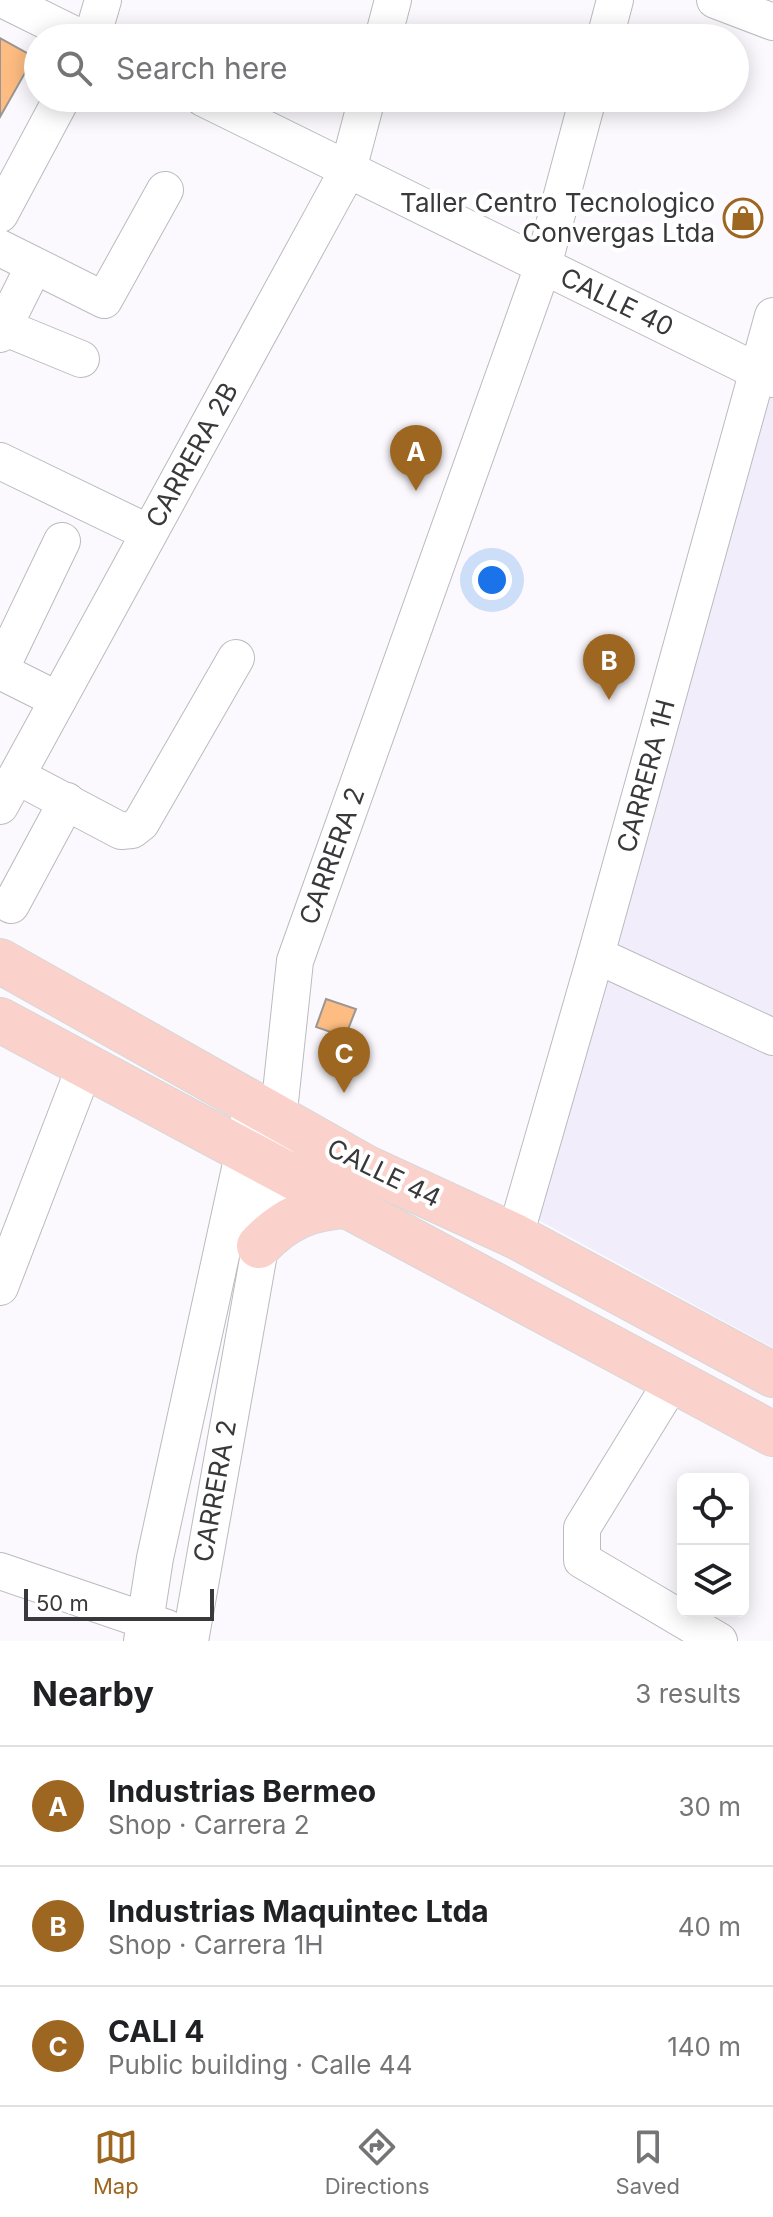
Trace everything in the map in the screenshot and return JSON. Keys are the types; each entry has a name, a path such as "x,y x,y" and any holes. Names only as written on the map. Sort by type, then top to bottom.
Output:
{"main road":[{"name":"CALLE 44","path":"0,961 367,1168 515,1236 773,1375"},
{"name":"CALLE 44","path":"0,1020 773,1434"},
{"path":"259,1246 272,1233 301,1214 316,1209 348,1206"}],"street":[{"path":"4,0 53,24"},
{"path":"96,24 103,0"},
{"path":"387,24 393,0"},
{"path":"609,24 615,0"},
{"path":"715,0 773,22"},
{"path":"0,214 55,112"},
{"name":"CALLE 40","path":"231,112 765,375"},
{"name":"CARRERA 2B","path":"8,791 348,170 363,112"},
{"name":"CARRERA 2","path":"144,1631 155,1558 258,1158 295,961 543,266 584,112"},
{"path":"0,248 104,300 165,190"},
{"path":"34,266 2,330 81,359"},
{"name":"CARRERA 1H","path":"515,1236 765,375 773,316"},
{"path":"0,461 149,533"},
{"path":"58,700 0,671 62,541"},
{"path":"8,791 67,801 121,831 132,830 141,823 236,658"},
{"path":"11,905 67,801"},
{"path":"596,955 773,1037"},
{"path":"0,1287 85,1066"},
{"name":"CARRERA 2","path":"195,1639 259,1246 258,1158"},
{"path":"673,1380 582,1528 582,1560 719,1641"},
{"path":"90,1602 129,1587 144,1574 155,1558"},
{"path":"0,1571 90,1602 144,1631 195,1639"}],"shaded area":[{"path":"773,379 773,1348 522,1211"}],"building":[{"path":"0,38 24,51 24,75 0,117"},
{"path":"326,999 356,1009 345,1037 316,1027"}],"place":[{"name":"Taller Centro Tecnologico Convergas Ltda","path":"743,218"},
{"name":"Industrias Bermeo","path":"416,491"},
{"name":"Industrias Maquintec Ltda","path":"609,700"},
{"name":"CALI 4","path":"344,1093"}]}
